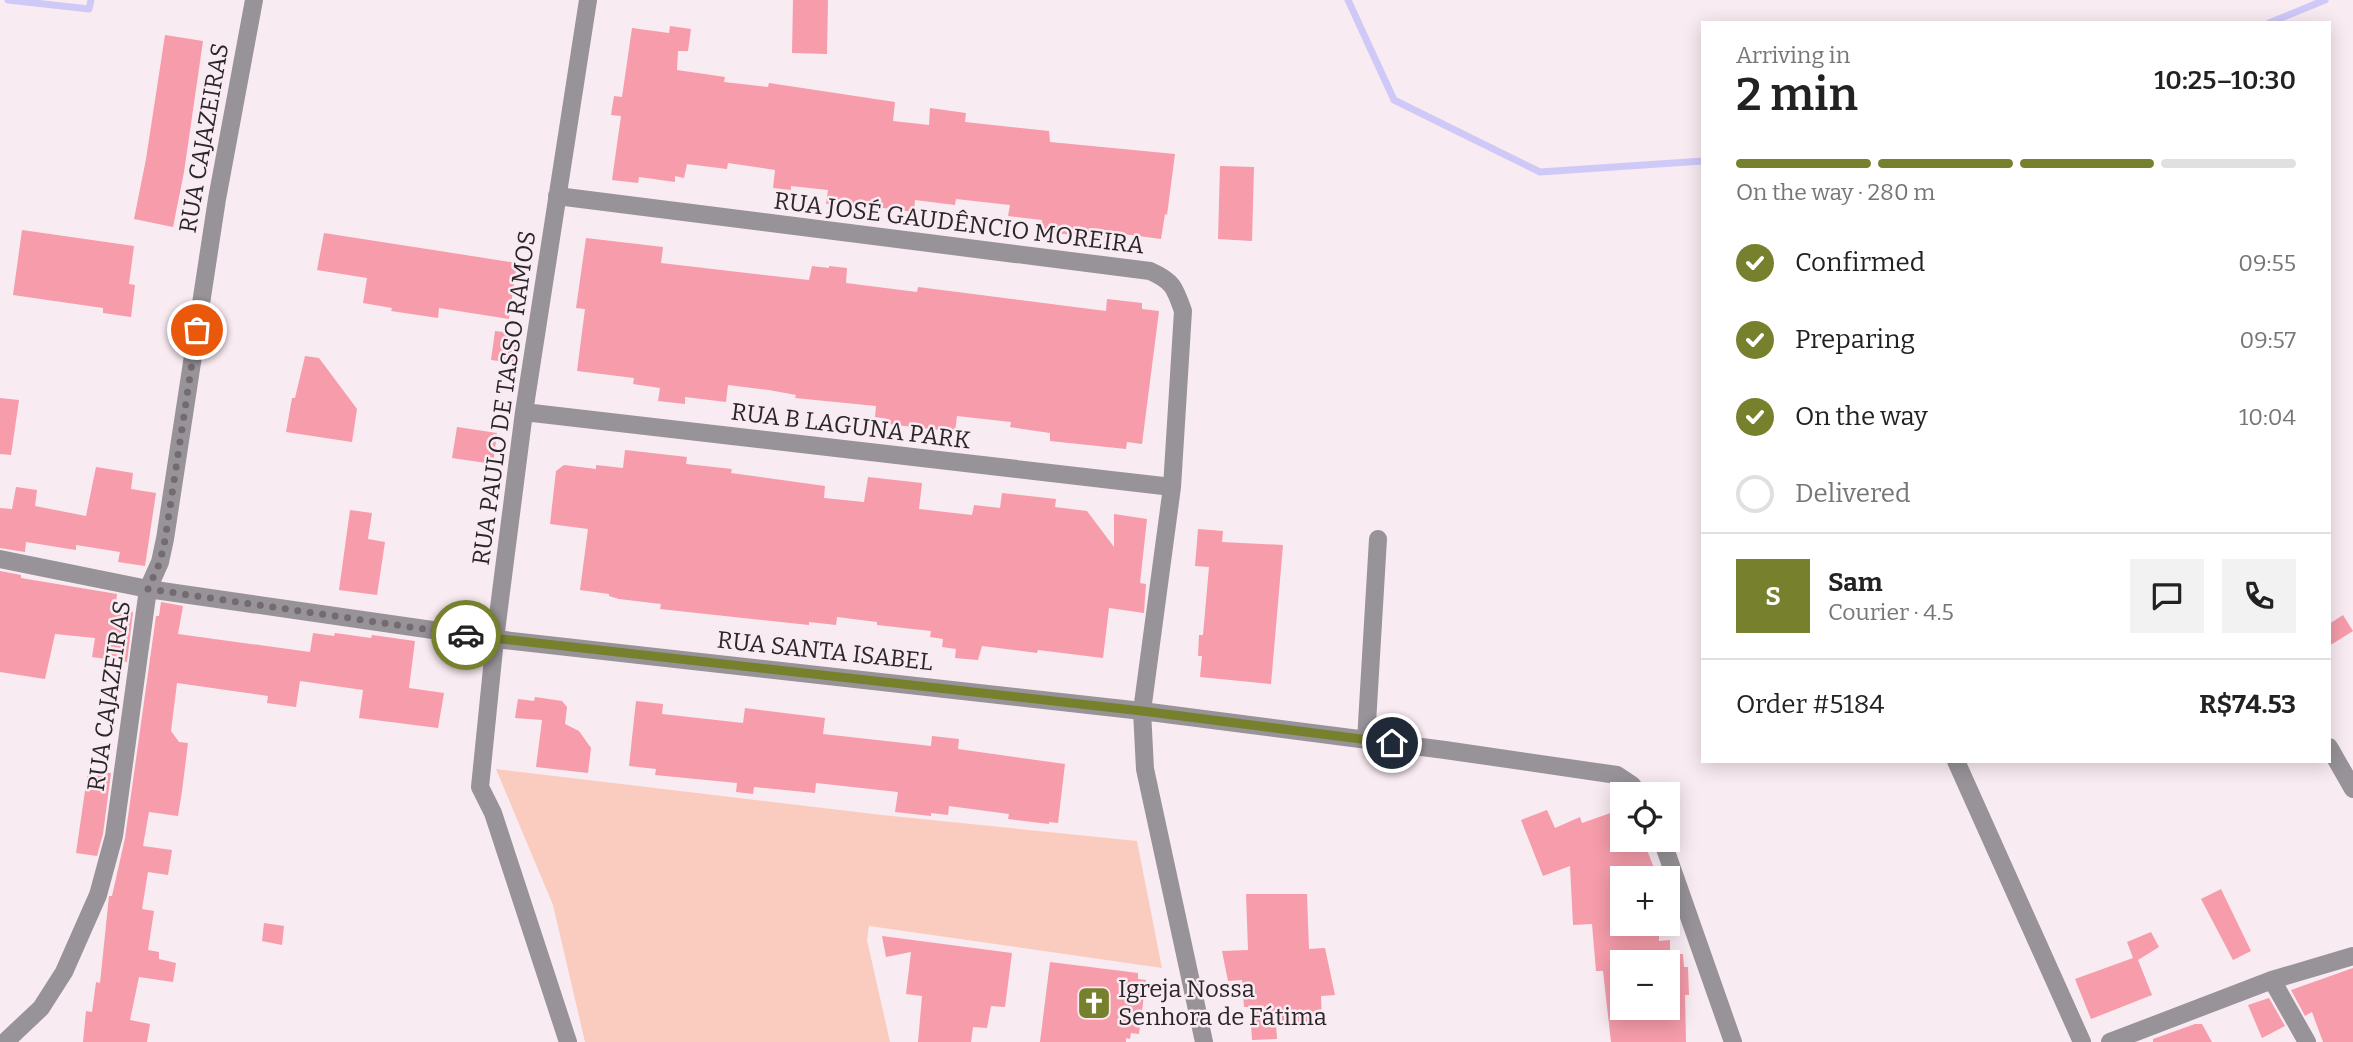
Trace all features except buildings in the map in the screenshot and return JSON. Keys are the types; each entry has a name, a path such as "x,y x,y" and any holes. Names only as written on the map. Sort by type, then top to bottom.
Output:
{"street":[{"name":"RUA CAJAZEIRAS","path":"5,1042 41,1008 64,972 106,871 114,836 148,589 160,562 165,540 217,199 254,0"},
{"name":"RUA PAULO DE TASSO RAMOS","path":"568,1042 493,813 480,787 495,639 524,412 588,0"},
{"name":"RUA JOSÉ GAUDÊNCIO MOREIRA","path":"557,196 1150,271 1167,279 1177,294 1183,311 1172,487 1142,711 1145,769 1204,1042"},
{"name":"RUA B LAGUNA PARK","path":"524,412 1172,487"},
{"path":"1366,740 1378,539"},
{"name":"RUA SANTA ISABEL","path":"0,559 148,589 495,639 1142,711 1617,775 1628,782"},
{"path":"2331,750 2353,789"},
{"path":"1957,763 2082,1042"},
{"path":"1666,852 1733,1042"},
{"path":"2110,1042 2141,1037 2272,980 2353,956"},
{"path":"2272,980 2307,1042"}],"shaded area":[{"path":"496,769 882,815 1137,841 1162,968 869,926 867,940 890,1042 585,1042 553,905"}],"waterway":[{"path":"8,0 89,9 91,0"},
{"path":"1348,0 1394,100 1540,172 1701,161"},
{"path":"2274,21 2325,0"}],"way so far":[{"path":"197,330 165,540 160,562 148,589 466,635"}],"place":[{"name":"Igreja Nossa Senhora de Fátima","path":"1094,1003"}],"route":[{"path":"466,635 1142,711 1392,743"}]}
